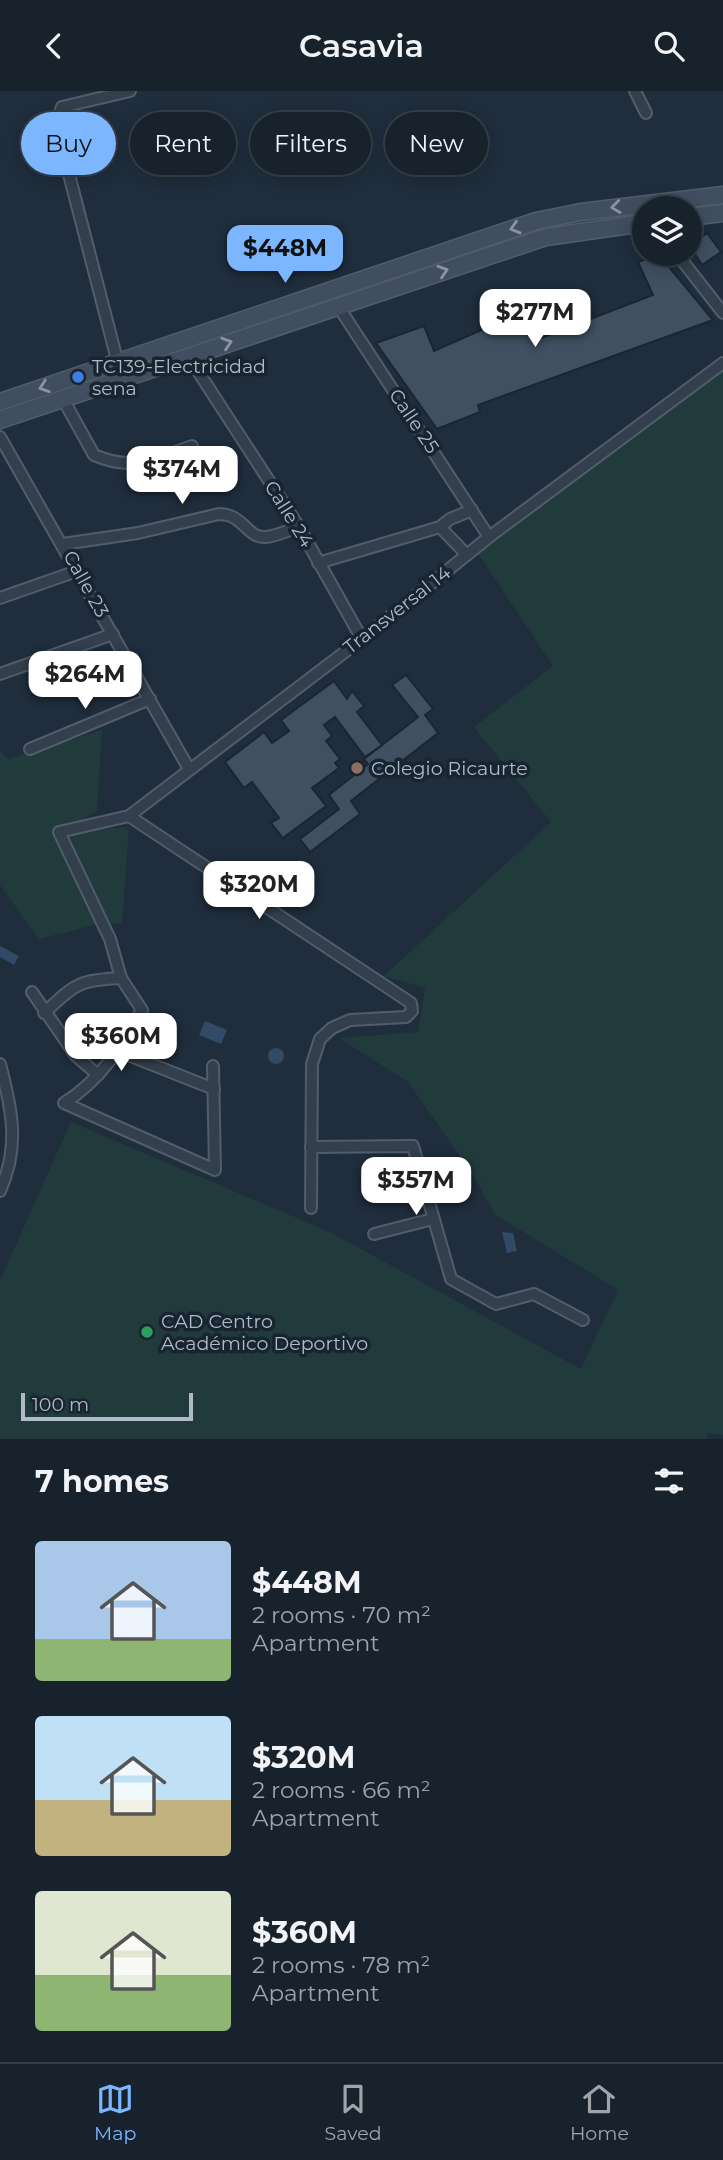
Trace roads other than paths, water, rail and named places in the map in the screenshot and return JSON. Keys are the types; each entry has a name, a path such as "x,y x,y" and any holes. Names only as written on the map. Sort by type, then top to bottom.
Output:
{"main road":[{"path":"702,198 723,195"},
{"path":"0,402 536,221 558,215 632,208"},
{"path":"702,216 723,213"},
{"path":"0,420 546,237 632,225"}],"street":[{"path":"122,379 56,124 62,107 130,91"},
{"path":"635,91 646,113"},
{"path":"686,266 723,313"},
{"name":"Calle 25","path":"338,306 489,537"},
{"name":"Calle 24","path":"188,356 299,527 362,639"},
{"name":"Transversal 14","path":"121,978 110,939 59,832 129,816 362,639 489,537 723,363"},
{"path":"63,399 94,455 101,458 136,465 192,446"},
{"name":"Calle 23","path":"0,437 189,769"},
{"path":"318,563 440,527 450,519 472,510"},
{"path":"63,544 138,533 219,514 230,514 254,535 265,538 299,527"},
{"path":"440,527 467,555"},
{"path":"0,598 78,571"},
{"path":"0,674 113,634"},
{"path":"30,749 150,699"},
{"path":"129,816 411,1003 412,1011 406,1017 350,1020 332,1028 320,1039 312,1064 311,1209"},
{"path":"44,1013 75,985 87,979 121,978 142,1010 118,1051 99,1075 83,1091 64,1103 215,1170 213,1066"},
{"path":"32,992 76,1056 99,1075"},
{"path":"118,1051 214,1089"},
{"path":"0,1064 14,1126 8,1173 0,1191"},
{"path":"311,1147 413,1146 451,1279 496,1304 534,1294 583,1320"},
{"path":"374,1234 433,1219"}],"water":[{"path":"0,946 19,956 14,965 0,957"},
{"path":"205,1021 227,1030 221,1044 199,1035"},
{"path":"276,1048 282,1050 282,1062 276,1064 270,1062 268,1056 270,1050"},
{"path":"502,1232 513,1233 517,1251 507,1253"}],"place":[{"name":"TC139-Electricidad sena","path":"78,377"},
{"name":"Colegio Ricaurte","path":"357,768"},
{"name":"CAD Centro Académico Deportivo","path":"147,1332"}]}
